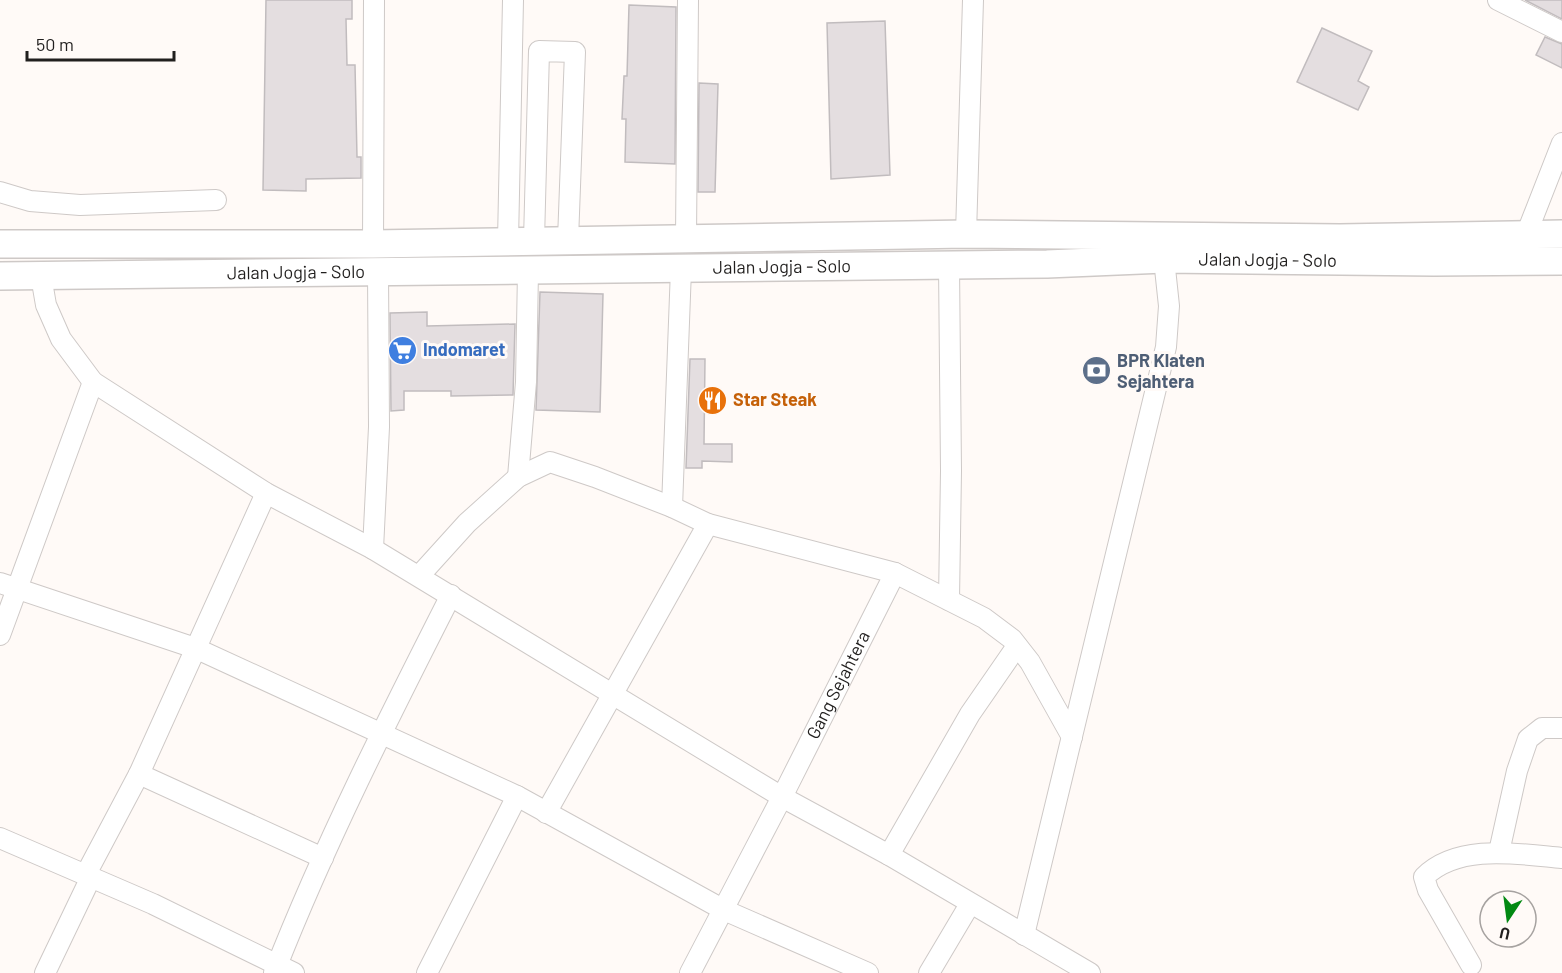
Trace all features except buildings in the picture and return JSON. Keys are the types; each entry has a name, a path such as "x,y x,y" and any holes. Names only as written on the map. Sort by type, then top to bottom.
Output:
{"highway":[{"name":"Jalan Jogja - Solo","path":"0,244 373,243 966,234 1340,238 1562,234"},
{"path":"228,244 229,274"},
{"name":"Jalan Jogja - Solo","path":"0,276 949,266 1164,259 1562,261"}],"street":[{"path":"373,243 374,0"},
{"path":"513,0 521,240"},
{"path":"686,238 688,0"},
{"path":"966,234 973,0"},
{"path":"1498,0 1562,32"},
{"path":"521,240 539,51 575,52 568,240"},
{"path":"1526,235 1562,143"},
{"path":"0,192 30,201 80,204 216,200"},
{"path":"1024,935 1166,347 1169,306 1164,259"},
{"path":"949,266 951,471 949,600"},
{"path":"672,507 681,269"},
{"path":"518,477 526,382 528,271"},
{"path":"373,549 379,427 378,272"},
{"path":"41,276 46,304 61,339 93,382 266,494 373,549 782,798 889,855 1090,973"},
{"path":"0,635 9,585 93,382"},
{"path":"419,576 467,523 518,477 550,462 672,507 708,524 895,573 984,618 1012,639 1030,662 1072,737"},
{"path":"45,973 139,774 266,494"},
{"path":"546,813 708,524"},
{"name":"Gang Sejahtera","path":"690,973 782,798 895,573"},
{"path":"9,585 195,648 517,796 724,910 868,973"},
{"path":"0,838 153,904 282,970 323,858 381,734 452,595"},
{"path":"889,855 970,714 1017,646"},
{"path":"1499,852 1517,771 1528,739 1542,728 1562,728"},
{"path":"139,774 323,858"},
{"path":"427,973 517,796"},
{"path":"1471,965 1428,890 1424,877 1434,867 1455,859 1499,852 1562,858"},
{"path":"929,973 970,904"}],"place":[{"name":"Indomaret","path":"402,350"},
{"name":"BPR Klaten Sejahtera","path":"1096,371"},
{"name":"Star Steak","path":"712,400"}]}
